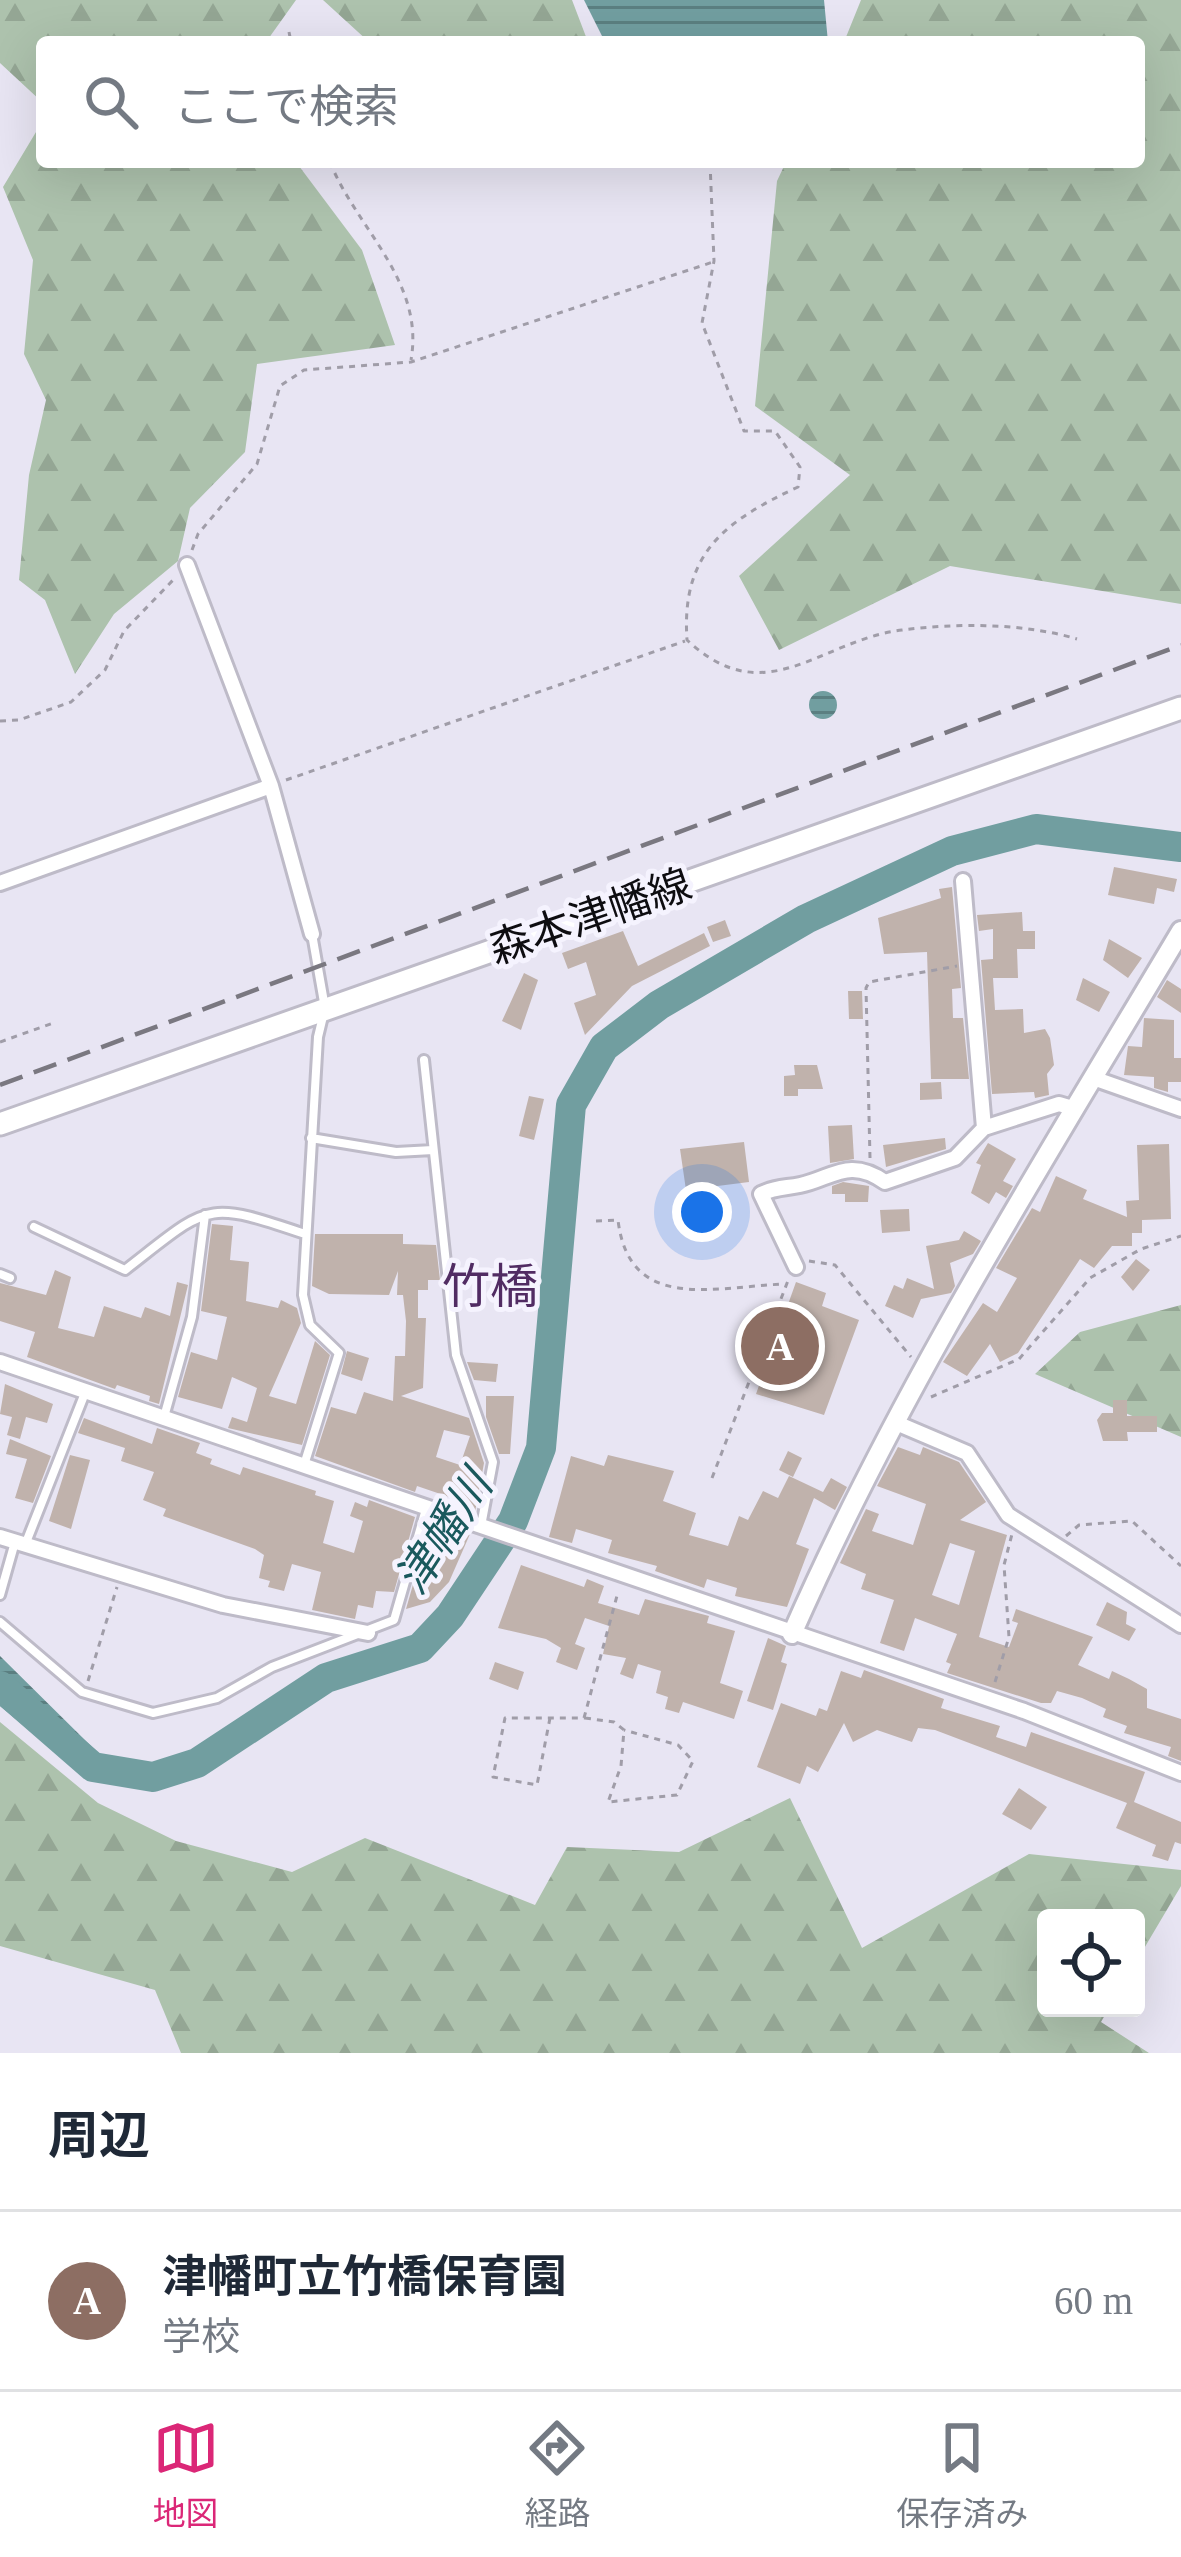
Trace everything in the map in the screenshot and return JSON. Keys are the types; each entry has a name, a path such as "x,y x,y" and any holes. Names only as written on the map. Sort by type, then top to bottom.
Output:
{"main road":[{"name":"森本津幡線","path":"0,1124 1181,708"}],"street":[{"path":"187,565 271,786 312,934"},
{"path":"0,884 271,786"},
{"path":"963,881 984,1128"},
{"path":"792,1634 841,1523 922,1369 1181,931"},
{"path":"1093,1078 1181,1109"},
{"path":"796,1267 761,1193 780,1185 802,1185 826,1172 870,1172 885,1183 955,1158 984,1128 1059,1104 1076,1108"},
{"path":"0,1362 990,1699 1181,1773"},
{"path":"894,1422 967,1453 1016,1520 1181,1625"},
{"path":"14,1541 223,1605 368,1633"}],"lane":[{"path":"304,1467 339,1353 310,1325 303,1295 311,1138 325,1008 312,934"},
{"path":"424,1060 456,1354 493,1462 481,1528"},
{"path":"311,1138 396,1152 433,1150"},
{"path":"34,1227 125,1270 205,1214 236,1210 305,1234"},
{"path":"163,1418 193,1317 205,1214"},
{"path":"0,1595 14,1541 86,1391"},
{"path":"0,1622 84,1693 153,1712 196,1706 272,1667 394,1620 426,1509"}],"path":[{"path":"290,32 290,36"},
{"path":"332,168 385,247 416,334 411,362"},
{"path":"687,640 688,590 703,556 722,531 798,488 800,467 775,430 744,430 702,323 714,261 710,168"},
{"path":"0,721 19,721 71,702 105,670 124,631 187,565 198,534 257,464 280,386 304,370 411,362 714,261"},
{"path":"687,640 732,669 775,674 899,630 1040,628 1077,639"},
{"path":"271,786 687,640"},
{"path":"870,1172 866,988 869,982 970,963"},
{"path":"0,1042 56,1022"},
{"path":"596,1222 617,1220 622,1252 640,1276 674,1289 785,1284"},
{"path":"905,1400 964,1385 1019,1359 1090,1278 1142,1250 1181,1236"},
{"path":"712,1478 785,1284 796,1267 812,1260 835,1265 922,1369"},
{"path":"990,1699 1009,1637 1004,1565 1016,1520"},
{"path":"1055,1545 1079,1526 1132,1521 1181,1566"},
{"path":"84,1693 121,1574"},
{"path":"584,1718 622,1576"},
{"path":"550,1718 537,1785 493,1777 505,1718 550,1718 584,1718 614,1722 625,1730 678,1745 693,1761 676,1795 608,1802 621,1766 625,1730"}],"green space":[{"path":"0,0 296,0 270,36 36,36 36,96 0,63"},
{"path":"323,0 572,0 586,36 362,36"},
{"path":"861,0 1181,0 1181,604 950,566 779,650 739,576 850,475 755,406 777,181 783,168 1145,168 1145,36 846,36"},
{"path":"36,132 36,168 300,168 362,250 395,345 257,364 245,452 190,508 178,561 114,614 75,674 45,600 19,580 29,475 46,400 24,354 33,260 3,187"},
{"path":"1181,1305 1181,1437 1035,1374 1080,1332"},
{"path":"0,1722 98,1803 176,1841 292,1872 365,1838 535,1905 567,1847 679,1852 790,1798 862,1948 1029,1854 1181,1870 1181,1886 1145,1947 1145,1909 1037,1909 1037,2017 1104,2017 1101,2022 1149,2053 181,2053 155,1990 0,1946"}],"shaded area":[{"path":"584,0 824,0 827,36 602,36"},
{"path":"823,691 833,695 837,705 833,715 823,719 813,715 809,705 813,695"},
{"path":"0,1656 91,1746 70,1764 0,1706"}],"building":[{"path":"1114,867 1177,879 1174,892 1157,888 1154,904 1108,895"},
{"path":"952,887 961,988 952,989 953,1018 963,1018 969,1079 931,1079 927,952 884,954 878,918 941,898 939,889"},
{"path":"1022,912 1023,931 1035,931 1035,949 1017,949 1018,978 993,978 995,1010 1023,1009 1024,1033 1045,1029 1050,1038 1054,1065 1047,1074 1049,1095 1035,1098 1034,1092 992,1094 981,960 993,959 993,929 979,931 977,915"},
{"path":"725,920 731,936 713,942 707,927"},
{"path":"623,931 638,966 704,933 710,946 632,986 585,1035 574,1003 596,995 586,962 568,969 562,953"},
{"path":"1109,939 1142,958 1128,978 1103,960"},
{"path":"524,973 538,980 521,1030 502,1021"},
{"path":"1083,978 1110,992 1099,1012 1076,1000"},
{"path":"1167,980 1181,989 1181,1013 1157,997"},
{"path":"848,991 862,991 863,1019 849,1019"},
{"path":"1144,1018 1174,1020 1174,1058 1181,1058 1181,1082 1168,1082 1168,1092 1154,1088 1154,1077 1124,1075 1128,1046 1142,1047"},
{"path":"794,1065 817,1065 823,1089 798,1089 798,1096 784,1096 784,1076 795,1075"},
{"path":"941,1082 942,1099 920,1100 920,1083"},
{"path":"529,1096 544,1099 534,1140 519,1136"},
{"path":"852,1125 854,1159 830,1163 828,1126"},
{"path":"945,1138 946,1149 886,1167 883,1145"},
{"path":"744,1142 749,1182 686,1190 680,1149"},
{"path":"988,1143 1016,1159 1003,1181 1013,1186 1006,1198 996,1192 989,1204 971,1193 981,1165 976,1163"},
{"path":"1169,1144 1171,1219 1142,1220 1142,1233 1132,1233 1132,1246 1112,1246 1094,1268 1080,1259 1018,1353 1000,1362 990,1344 967,1376 943,1362 983,1303 997,1312 1017,1278 996,1268 1032,1208 1040,1212 1056,1176 1087,1190 1083,1199 1127,1217 1126,1201 1139,1200 1137,1145"},
{"path":"843,1182 869,1186 868,1202 845,1202 845,1194 832,1194 832,1186"},
{"path":"909,1209 910,1231 882,1233 880,1210"},
{"path":"212,1224 233,1226 230,1260 249,1262 246,1301 278,1308 281,1300 297,1308 301,1323 269,1396 296,1404 315,1341 330,1355 302,1445 228,1428 232,1417 247,1422 257,1388 232,1377 222,1409 178,1397 191,1352 217,1360 227,1317 201,1311"},
{"path":"964,1231 981,1241 973,1254 950,1263 955,1286 951,1293 921,1299 913,1318 885,1306 894,1285 903,1289 907,1278 934,1289 926,1246 959,1240"},
{"path":"315,1234 403,1234 403,1244 436,1245 440,1280 428,1280 428,1290 418,1290 418,1318 426,1318 423,1388 401,1396 469,1418 484,1463 475,1512 459,1506 461,1501 417,1486 415,1492 315,1456 331,1407 356,1414 364,1392 393,1401 395,1356 405,1356 406,1321 403,1295 397,1295 398,1271 389,1295 329,1294 312,1286","holes":["444,1430 470,1436 460,1465 436,1457"]},
{"path":"1136,1259 1150,1270 1133,1291 1121,1277"},
{"path":"55,1270 71,1277 58,1328 94,1337 104,1306 141,1318 145,1307 170,1316 177,1282 188,1285 159,1404 149,1401 150,1396 117,1385 115,1389 27,1357 35,1332 0,1321 0,1283 46,1295"},
{"path":"796,1282 826,1293 822,1306 859,1320 824,1415 756,1394"},
{"path":"347,1351 369,1358 362,1381 341,1374"},
{"path":"467,1362 498,1364 496,1382 474,1380"},
{"path":"5,1384 53,1404 47,1423 26,1417 20,1439 7,1435 12,1417 0,1414"},
{"path":"486,1396 514,1396 510,1454 499,1454 486,1417"},
{"path":"1113,1400 1127,1400 1127,1416 1157,1416 1157,1432 1127,1432 1128,1441 1103,1441 1097,1420 1102,1413 1113,1413"},
{"path":"84,1418 152,1444 157,1428 200,1443 196,1453 212,1459 210,1464 240,1475 243,1467 316,1491 315,1495 334,1501 323,1543 354,1553 363,1521 350,1516 355,1502 367,1507 369,1500 415,1517 394,1592 376,1591 373,1608 358,1605 355,1619 312,1610 321,1572 292,1564 284,1591 268,1587 270,1581 259,1578 264,1555 163,1516 166,1509 143,1500 154,1472 121,1461 125,1448 78,1433"},
{"path":"10,1439 51,1456 33,1503 15,1498 27,1459 6,1454"},
{"path":"898,1447 920,1455 923,1447 959,1462 986,1502 960,1520 1007,1535 979,1637 1009,1647 1018,1623 1012,1621 1016,1609 1093,1637 1078,1665 1109,1679 1112,1671 1129,1679 1147,1689 1147,1708 1181,1719 1181,1761 1168,1756 1171,1747 1124,1733 1127,1726 1103,1717 1106,1709 1082,1698 1057,1691 1051,1703 1041,1703 947,1673 951,1664 946,1662 957,1634 915,1618 904,1651 880,1643 894,1600 861,1589 866,1574 840,1563 866,1509 879,1514 872,1531 913,1545 926,1504 877,1486","holes":["950,1543 975,1551 959,1605 932,1595"]},
{"path":"788,1451 802,1458 793,1477 779,1470"},
{"path":"70,1455 90,1460 71,1529 49,1521"},
{"path":"608,1455 674,1471 663,1501 696,1513 689,1535 728,1546 739,1516 748,1520 763,1491 778,1498 789,1476 823,1492 831,1478 847,1487 835,1510 814,1498 796,1544 809,1549 787,1607 735,1596 737,1588 707,1579 704,1588 655,1571 657,1566 608,1553 612,1540 576,1529 572,1543 549,1537 571,1456 604,1466"},
{"path":"431,1522 470,1534 449,1582 430,1602 406,1609"},
{"path":"521,1565 584,1587 587,1579 604,1586 598,1603 639,1615 645,1599 709,1616 707,1623 735,1631 720,1683 743,1691 734,1719 683,1702 679,1713 665,1709 668,1697 656,1693 661,1671 638,1664 633,1679 620,1674 626,1658 603,1654 609,1626 585,1618 575,1644 585,1648 577,1670 556,1662 561,1648 546,1639 498,1628"},
{"path":"1107,1602 1127,1612 1126,1624 1136,1629 1129,1641 1096,1625"},
{"path":"768,1638 786,1646 781,1662 787,1664 773,1710 747,1701"},
{"path":"495,1662 524,1672 518,1690 489,1679"},
{"path":"864,1670 944,1699 941,1708 1000,1726 996,1737 1026,1747 1031,1732 1145,1772 1134,1802 1181,1822 1181,1844 1175,1842 1168,1861 1152,1856 1156,1845 1116,1828 1127,1803 935,1730 918,1728 912,1742 877,1730 853,1742 844,1723 818,1772 807,1766 800,1784 757,1767 781,1703 816,1716 819,1708 827,1711 841,1671 861,1678"},
{"path":"1019,1788 1047,1807 1031,1830 1002,1814"}],"waterway":[{"name":"津幡川","path":"0,1686 93,1767 153,1777 197,1763 326,1678 420,1648 450,1616 513,1521 541,1448 571,1105 604,1047 659,1005 806,919 952,851 1036,829 1181,847"}],"railway":[{"path":"0,1085 1181,645"}],"place":[{"name":"津幡町立竹橋保育園","path":"780,1346"}],"district":[{"name":"竹橋","path":"490,1286"}]}
